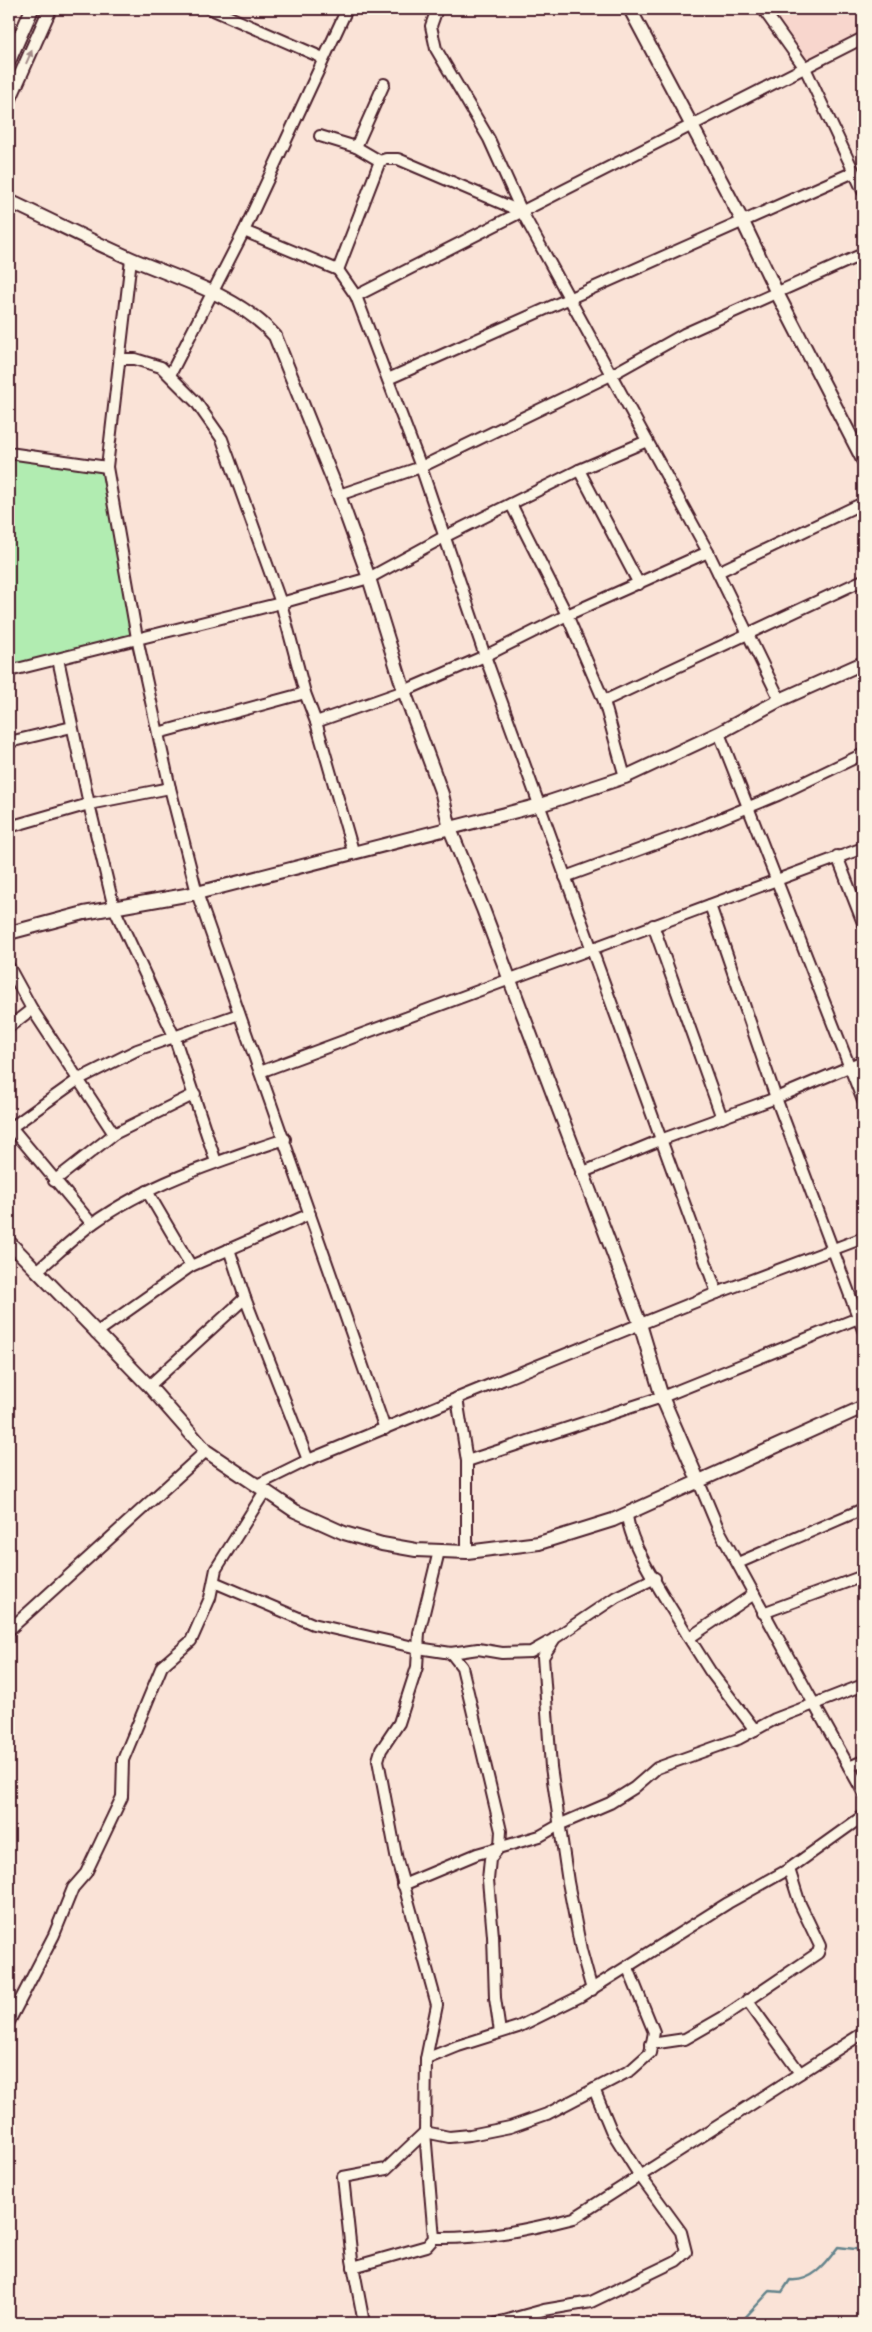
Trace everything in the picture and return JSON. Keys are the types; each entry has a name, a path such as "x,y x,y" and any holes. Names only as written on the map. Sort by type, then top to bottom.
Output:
{"street":[{"path":"9,62 32,9"},
{"path":"9,101 50,9"},
{"path":"211,9 322,58"},
{"path":"170,374 244,232 322,58 347,9"},
{"path":"437,9 431,26 436,49 490,139 522,212 708,552 780,700"},
{"path":"630,9 743,222 777,293 863,460"},
{"path":"762,9 805,68 863,191"},
{"path":"356,296 863,38"},
{"path":"356,147 384,84"},
{"path":"320,136 356,147 380,161 398,159 522,212"},
{"path":"338,270 380,161"},
{"path":"388,379 854,172"},
{"path":"9,200 131,259 212,292 261,321 274,336 339,495 369,578 404,691 442,794 450,829 640,1324 662,1397 718,1528 863,1792"},
{"path":"244,232 338,270 356,296 421,467 485,656 540,804 590,948 663,1139 717,1293"},
{"path":"339,495 421,467 611,375 684,334 863,254"},
{"path":"131,259 107,467 137,638 170,788 197,893 385,1429"},
{"path":"119,359 135,359 161,367 196,402 222,439 280,603 305,693 316,722 354,851"},
{"path":"9,671 280,603 369,578 444,537 579,470 647,441"},
{"path":"9,453 107,467"},
{"path":"579,470 639,584"},
{"path":"718,572 863,503"},
{"path":"511,504 567,615 604,702 625,778"},
{"path":"316,722 404,691 485,656 567,615 708,552"},
{"path":"604,702 863,580"},
{"path":"58,659 89,804 114,908 174,1036 216,1162"},
{"path":"9,933 114,908 197,893 354,851 450,829 625,778 719,733 780,700 863,663"},
{"path":"158,733 305,693"},
{"path":"9,742 72,728"},
{"path":"719,733 863,1101"},
{"path":"565,877 693,830 778,795 863,754"},
{"path":"9,827 89,804 170,788"},
{"path":"260,1072 710,905 775,879 863,848"},
{"path":"837,856 863,922"},
{"path":"710,905 776,1098 861,1317 863,1330"},
{"path":"653,925 722,1118"},
{"path":"9,967 32,1009 80,1079 114,1134"},
{"path":"9,1027 32,1009"},
{"path":"92,1224 10,1128 80,1079 137,1050 239,1014"},
{"path":"581,1173 663,1139 776,1098 863,1061"},
{"path":"54,1180 114,1134 194,1094"},
{"path":"37,1271 92,1224 147,1191 216,1162 284,1139"},
{"path":"147,1191 191,1266"},
{"path":"96,1333 191,1266 310,1214"},
{"path":"9,2022 54,1935 73,1888 86,1872 122,1797 124,1760 162,1666 191,1641 210,1598 216,1569 261,1488 308,1460 456,1398 717,1293 863,1238"},
{"path":"9,1242 149,1386 206,1451 294,1511 344,1533 382,1544 439,1551 467,1552 538,1543 613,1520 863,1407"},
{"path":"230,1249 245,1298 308,1460"},
{"path":"149,1386 245,1298"},
{"path":"467,1461 662,1397 861,1317"},
{"path":"456,1398 467,1461 467,1552"},
{"path":"9,1630 206,1451"},
{"path":"738,1563 863,1508"},
{"path":"627,1514 628,1526 655,1578 690,1638 710,1670 755,1730"},
{"path":"353,2267 427,2246 434,2238 424,2132 426,2059 437,2005 433,1984 411,1919 378,1760 381,1750 399,1723 416,1667 419,1633 439,1551"},
{"path":"763,1612 863,1576"},
{"path":"214,1582 313,1624 418,1648 451,1653 478,1650 502,1653 530,1652 555,1638 616,1597 655,1578"},
{"path":"690,1638 754,1594"},
{"path":"555,1638 543,1657 551,1767 580,1950 592,1990"},
{"path":"451,1653 462,1667 496,1802 501,1831 500,1846 490,1859 488,1880 494,1936 495,1998 500,2032"},
{"path":"403,1885 500,1846 540,1836 560,1824 610,1803 634,1788 657,1768 738,1739 775,1719 863,1685"},
{"path":"848,1767 863,1761"},
{"path":"426,2059 458,2046 518,2027 592,1990 728,1904 789,1869 863,1816"},
{"path":"651,2044 685,2039 725,2016 818,1953 820,1946 800,1904 789,1869"},
{"path":"424,2132 449,2137 510,2127 547,2114 631,2070 650,2053 654,2032 628,1968"},
{"path":"747,2000 800,2072"},
{"path":"434,2238 468,2238 513,2232 574,2218 800,2072 834,2053 863,2032"},
{"path":"497,2323 544,2310 591,2302 676,2261 686,2252 681,2232 640,2176 611,2130 594,2089"},
{"path":"364,2323 353,2267 343,2177 386,2169 424,2132"}],"shaded area":[{"path":"767,9 863,9 863,37 806,66"}],"green space":[{"path":"9,453 105,467 135,639 9,672"}],"waterway":[{"path":"740,2323 770,2291 782,2292 790,2280 798,2280 812,2275 824,2265 838,2247 863,2250"}]}
